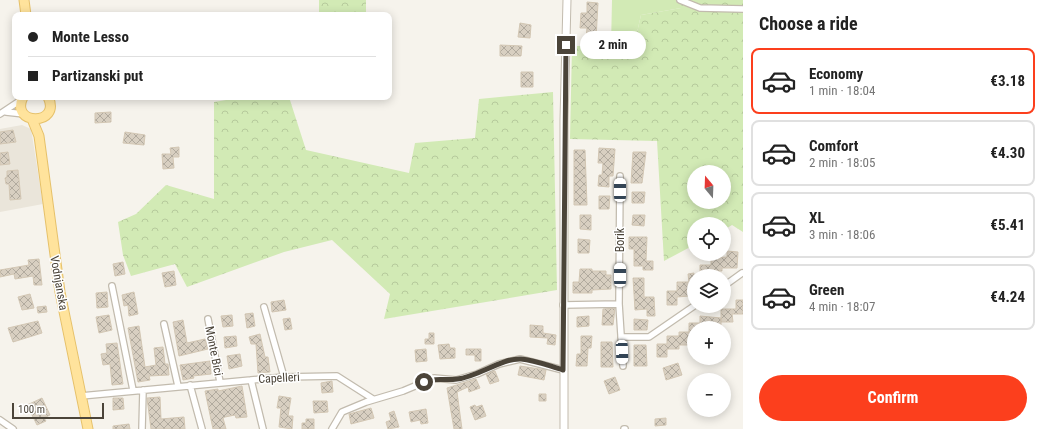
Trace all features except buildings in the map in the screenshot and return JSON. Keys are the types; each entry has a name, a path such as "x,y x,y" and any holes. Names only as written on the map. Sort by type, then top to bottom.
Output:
{"main road":[{"path":"24,0 26,12"},
{"name":"Vodnjanska","path":"22,100 21,107 28,116 39,136 57,271 88,429"},
{"name":"Vodnjanska","path":"39,136 44,117 50,107 49,100"},
{"path":"28,116 44,117"}],"street":[{"path":"564,429 564,120 567,0"},
{"path":"680,0 700,8 743,9"},
{"path":"3,113 19,100"},
{"path":"3,113 28,116"},
{"name":"Borik","path":"620,176 619,304 623,366"},
{"path":"731,281 742,273"},
{"path":"112,286 133,390"},
{"path":"563,305 619,304"},
{"path":"264,307 284,377"},
{"path":"622,337 649,337 687,311"},
{"name":"Monte Bici","path":"208,319 220,382"},
{"path":"164,324 178,386"},
{"path":"332,429 342,412 373,399 403,391 434,378 456,380 477,374 499,364 520,359 563,370"},
{"name":"Capelleri","path":"81,396 220,382 284,377 337,376 373,399"},
{"path":"251,380 263,429"},
{"path":"190,385 202,429"},
{"path":"142,429 143,390"},
{"path":"0,420 14,429"}],"shaded area":[{"path":"22,125 31,129 43,204 0,212 0,129"}],"green space":[{"path":"319,0 366,0 366,12 319,12"},
{"path":"612,0 681,0 681,8 641,15 636,37 611,46"},
{"path":"681,0 743,0 743,232 731,226 731,217 687,217 687,249 664,261 657,141 570,139 572,46 611,46 636,37 641,15 681,8"},
{"path":"553,92 557,290 384,319 390,294 332,240 284,252 187,287 175,264 131,276 123,255 118,222 136,214 166,185 214,199 214,102 226,100 290,100 306,150 409,173 415,143 475,138 479,99"}],"route":[{"path":"424,382 434,378 456,380 477,374 499,364 520,359 563,370 564,120 566,45"}]}
